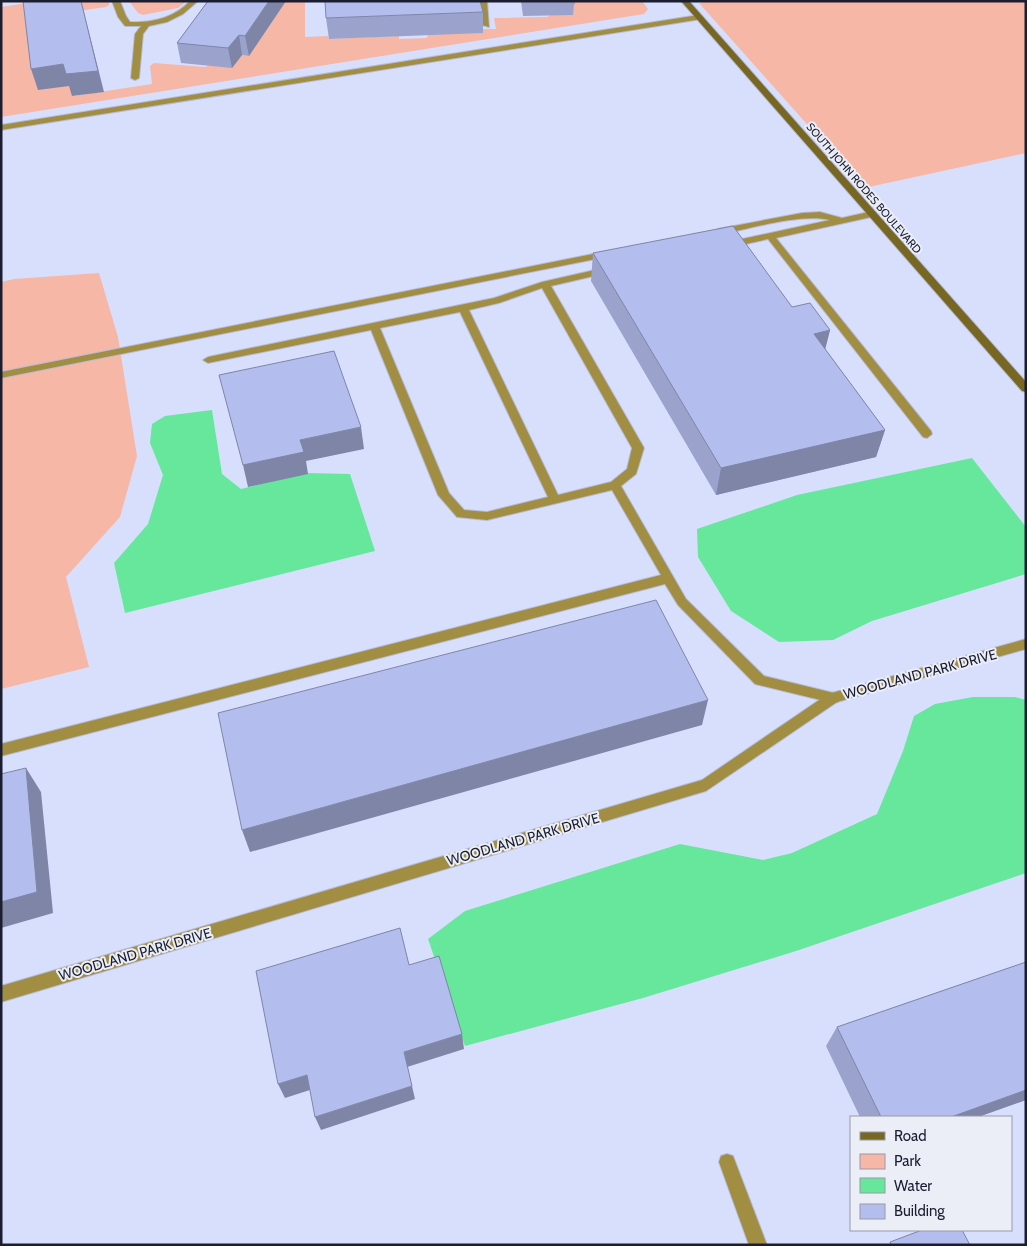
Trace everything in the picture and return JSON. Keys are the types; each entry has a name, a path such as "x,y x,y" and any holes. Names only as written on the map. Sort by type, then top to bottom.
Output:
{"main road":[{"name":"SOUTH JOHN RODES BOULEVARD","path":"685,1 1026,389"}],"street":[{"path":"116,1 122,17 128,24 146,25 162,21 188,10 194,1"},
{"path":"483,1 486,25"},
{"path":"1,128 699,17"},
{"path":"135,78 139,34 146,25"},
{"path":"714,248 873,214"},
{"path":"705,235 802,216 820,215 843,221"},
{"path":"770,236 927,434"},
{"path":"1,375 617,252"},
{"path":"208,360 496,301 545,284 620,268"},
{"path":"374,326 444,495 461,514 487,516 615,485 632,471 638,448 545,284"},
{"path":"463,308 555,500"},
{"path":"615,485 682,602 760,680 833,698"},
{"path":"1,750 669,578"},
{"name":"WOODLAND PARK DRIVE","path":"1,994 706,785 833,698 1026,644"},
{"path":"727,1162 758,1245"}],"green space":[{"path":"40,1 109,1 109,5 106,7 57,14 73,96 152,84 150,66 154,63 205,67 242,55 249,56 286,1 305,1 305,37 328,36 329,39 399,36 399,39 427,38 428,35 474,29 496,29 494,18 547,17 575,1 642,1 648,9 644,14 1,117 1,7"},
{"path":"129,1 187,1 178,8 143,15 138,13"},
{"path":"711,1 1026,1 1026,153 864,188 699,3"},
{"path":"99,273 118,337 137,456 120,517 66,577 89,667 1,689 1,282 14,279"}],"water":[{"path":"212,410 222,474 241,489 306,473 350,474 375,551 125,613 114,563 148,524 163,475 150,443 152,424 165,416"},
{"path":"972,458 1026,527 1026,574 872,621 833,640 779,642 731,611 698,557 697,529 797,495"},
{"path":"973,697 1015,697 1026,700 1026,873 796,951 643,998 465,1046 428,939 465,911 680,844 763,860 792,853 877,814 903,751 914,716 935,704"}],"building":[{"path":"23,1 81,1 98,71 66,74 63,64 31,69"},
{"path":"208,1 269,1 245,36 239,35 228,48 177,43"},
{"path":"325,1 480,1 483,12 326,18"},
{"path":"733,226 792,307 810,303 830,330 814,334 885,430 721,468 593,253"},
{"path":"334,351 361,427 300,440 304,452 243,465 219,375"},
{"path":"656,600 708,700 242,830 218,713"},
{"path":"26,768 37,892 1,902 1,774"},
{"path":"400,928 409,965 439,956 462,1034 404,1052 412,1086 315,1117 307,1075 278,1084 256,971"},
{"path":"1026,962 1026,1090 954,1116 881,1116 837,1027"},
{"path":"919,1231 963,1231 970,1245 891,1245 890,1242"}]}
